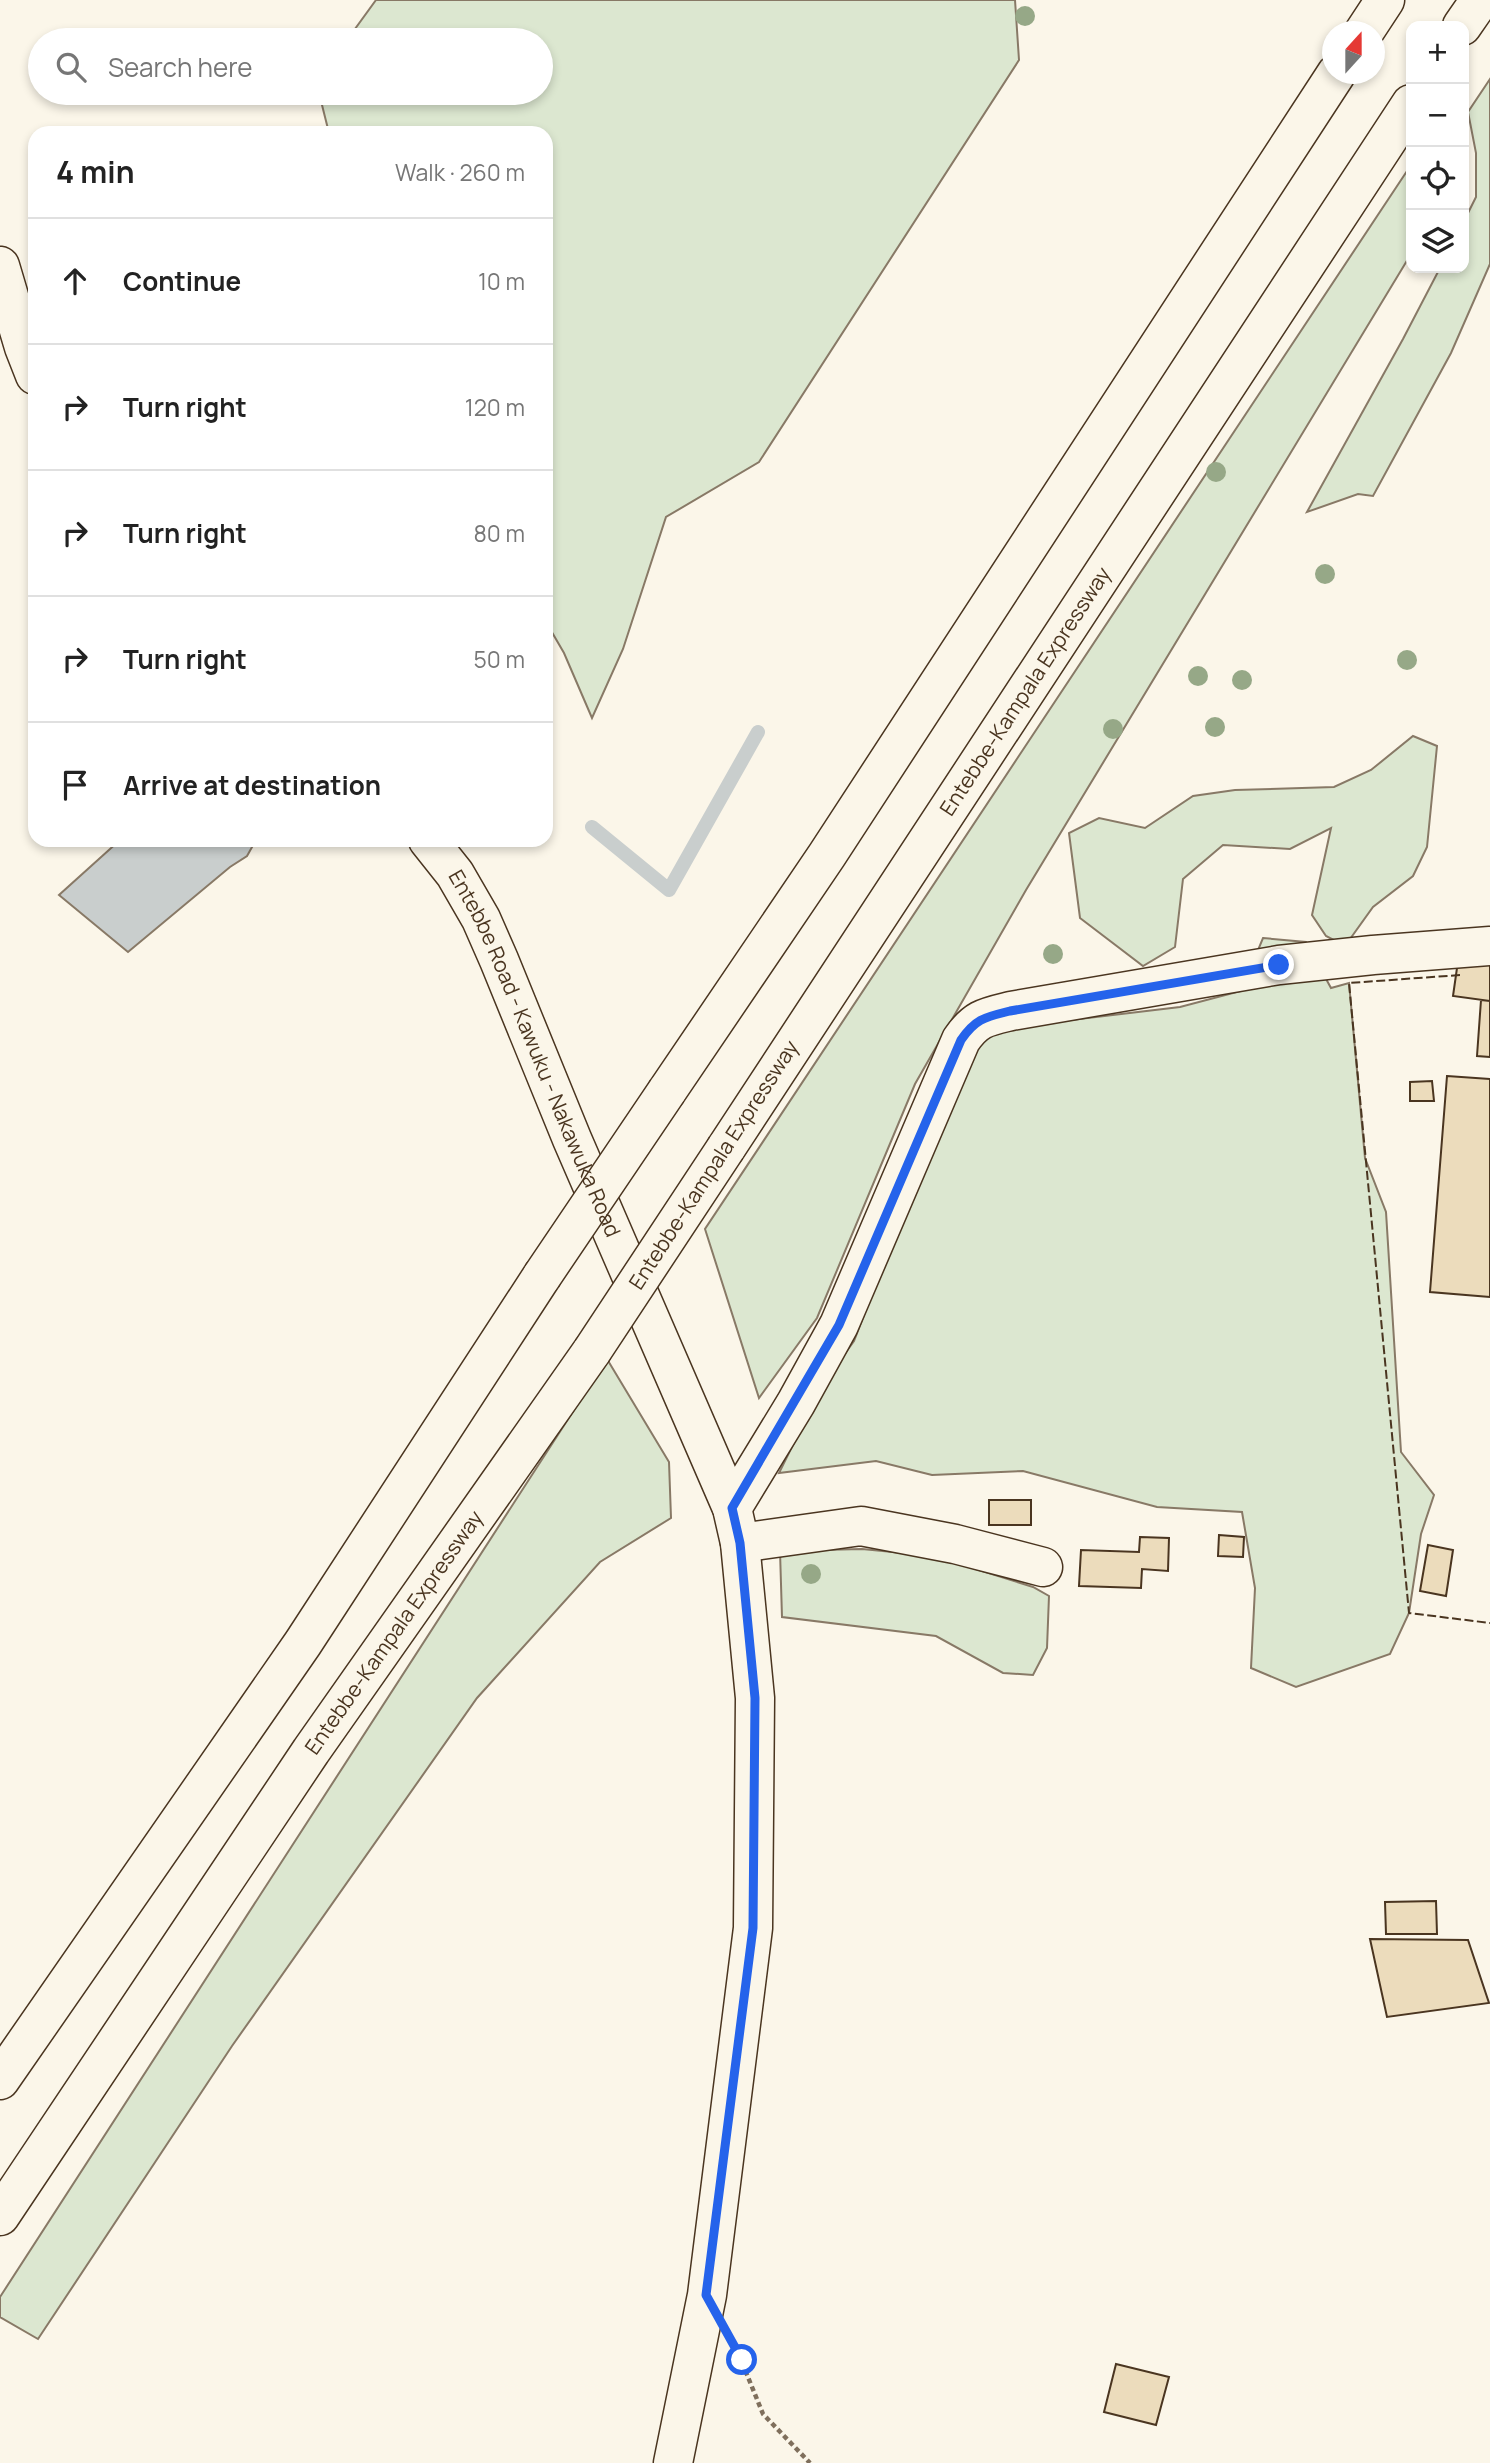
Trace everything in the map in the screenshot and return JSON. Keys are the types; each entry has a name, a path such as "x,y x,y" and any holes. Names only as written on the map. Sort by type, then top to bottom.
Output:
{"main road":[{"path":"1371,21 1385,0"},
{"path":"1465,21 1480,0"},
{"path":"0,2080 303,1643 542,1276 827,855 1329,84"},
{"name":"Entebbe-Kampala Expressway","path":"0,2216 319,1739 592,1351 1406,112"},
{"path":"0,266 28,357"},
{"name":"Entebbe Road - Kawuku - Nakawuka Road","path":"434,847 455,874 481,919 736,1526 755,1698 753,1928 706,2295 673,2463"},
{"path":"1043,1567 955,1544 861,1527 736,1526 839,1325 961,1040 972,1023 1010,1011 1279,965 1490,946"}],"path":[{"path":"706,2295 742,2360 763,2414 810,2463"}],"green space":[{"path":"376,0 1015,0 1019,60 759,462 666,517 623,649 592,718 553,634 553,126 327,126 322,105 553,105 553,28 356,28"},
{"path":"1490,79 1490,264 1451,353 1373,496 1358,494 1307,512 1437,273 1469,273 1469,211 1476,197 1476,153 1469,110"},
{"path":"1406,173 1406,262 1026,890 915,1084 817,1318 759,1398 705,1229"},
{"path":"1413,736 1437,746 1427,847 1413,876 1373,907 1345,946 1326,936 1312,915 1331,828 1290,849 1223,845 1183,879 1175,947 1143,966 1080,918 1069,833 1099,818 1145,828 1193,796 1235,790 1334,787 1371,770"},
{"path":"1263,938 1306,942 1331,988 1349,983 1365,1158 1386,1212 1401,1452 1434,1495 1421,1534 1409,1613 1390,1654 1296,1687 1251,1668 1255,1588 1242,1512 1157,1507 1023,1471 932,1475 876,1461 779,1473 823,1384 854,1341 924,1159 987,1030 1180,1007 1241,991"},
{"path":"607,1359 669,1462 671,1518 600,1562 477,1698 232,2046 38,2339 0,2317 0,2297"},
{"path":"862,1549 934,1556 1033,1587 1049,1596 1047,1648 1033,1675 1003,1673 936,1636 782,1617 780,1551"}],"shaded area":[{"path":"112,847 252,847 247,856 230,867 128,952 59,895"}],"building":[{"path":"1462,933 1490,937 1490,1001 1453,996"},
{"path":"1481,1000 1490,1001 1490,1057 1477,1056"},
{"path":"1447,1076 1490,1079 1490,1297 1430,1292"},
{"path":"1432,1081 1434,1101 1410,1101 1410,1082"},
{"path":"989,1500 1031,1500 1031,1525 989,1525"},
{"path":"1219,1535 1244,1537 1243,1557 1218,1556"},
{"path":"1140,1537 1169,1538 1168,1571 1142,1569 1141,1588 1079,1586 1081,1550 1139,1552"},
{"path":"1428,1545 1453,1550 1446,1596 1420,1591"},
{"path":"1436,1901 1437,1934 1386,1934 1385,1902"},
{"path":"1370,1939 1468,1940 1489,2003 1387,2017"},
{"path":"1116,2364 1169,2377 1156,2425 1104,2412"}],"waterway":[{"path":"592,827 669,890 758,732"}],"fence":[{"path":"1460,975 1349,983 1409,1613 1490,1623"}],"route":[{"path":"742,2360 706,2295 753,1928 755,1698 740,1543 732,1508 796,1403 839,1325 961,1040 972,1023 1010,1011 1279,965"}]}
